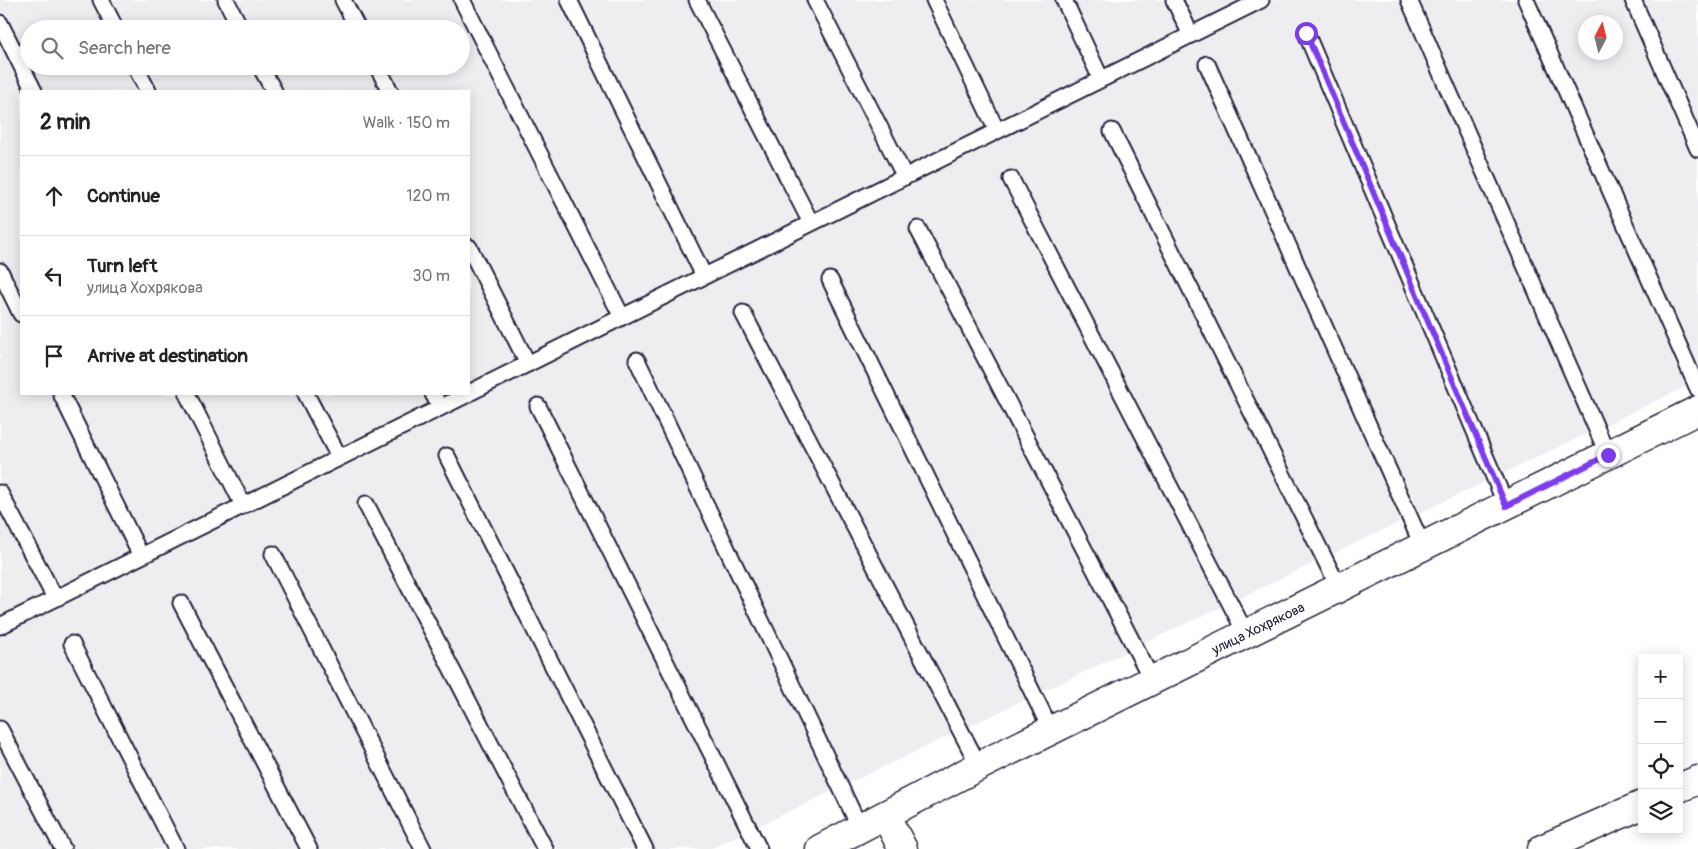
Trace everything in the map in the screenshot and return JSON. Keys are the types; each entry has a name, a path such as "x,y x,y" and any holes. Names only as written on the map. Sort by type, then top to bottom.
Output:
{"street":[{"name":"улица Хохрякова","path":"820,849 1051,730 1698,410"},
{"path":"1683,786 1698,780"},
{"path":"1542,849 1638,807"},
{"path":"885,816 902,849"}],"lane":[{"path":"101,0 111,20"},
{"path":"226,0 236,20"},
{"path":"344,0 354,20"},
{"path":"462,0 622,317"},
{"path":"569,0 704,276"},
{"path":"697,0 811,223"},
{"path":"815,0 905,177"},
{"path":"934,0 997,131"},
{"path":"1064,0 1102,79"},
{"path":"1174,0 1191,35"},
{"path":"470,392 1261,0"},
{"path":"1409,0 1608,455"},
{"path":"1526,0 1698,389"},
{"path":"1633,0 1698,149"},
{"path":"0,23 20,63"},
{"path":"1306,33 1506,506"},
{"path":"1207,64 1423,547"},
{"path":"26,75 34,90"},
{"path":"140,75 147,90"},
{"path":"265,75 273,90"},
{"path":"382,75 389,90"},
{"path":"1112,131 1339,588"},
{"path":"1011,179 1246,634"},
{"path":"918,229 1152,680"},
{"path":"470,249 528,364"},
{"path":"0,271 20,312"},
{"path":"830,280 1051,730"},
{"path":"743,313 979,766"},
{"path":"637,360 860,828"},
{"path":"61,395 141,556"},
{"path":"188,395 243,505"},
{"path":"307,395 339,457"},
{"path":"434,395 440,407"},
{"path":"0,626 464,395"},
{"path":"538,406 759,849"},
{"path":"447,456 644,849"},
{"path":"0,494 56,598"},
{"path":"366,504 545,849"},
{"path":"273,554 423,849"},
{"path":"181,603 309,849"},
{"path":"72,644 176,849"},
{"path":"0,729 63,849"}],"shaded area":[{"path":"0,0 1698,0 1698,381 710,849 0,849"}],"route":[{"path":"1306,33 1506,506 1608,455"}]}
